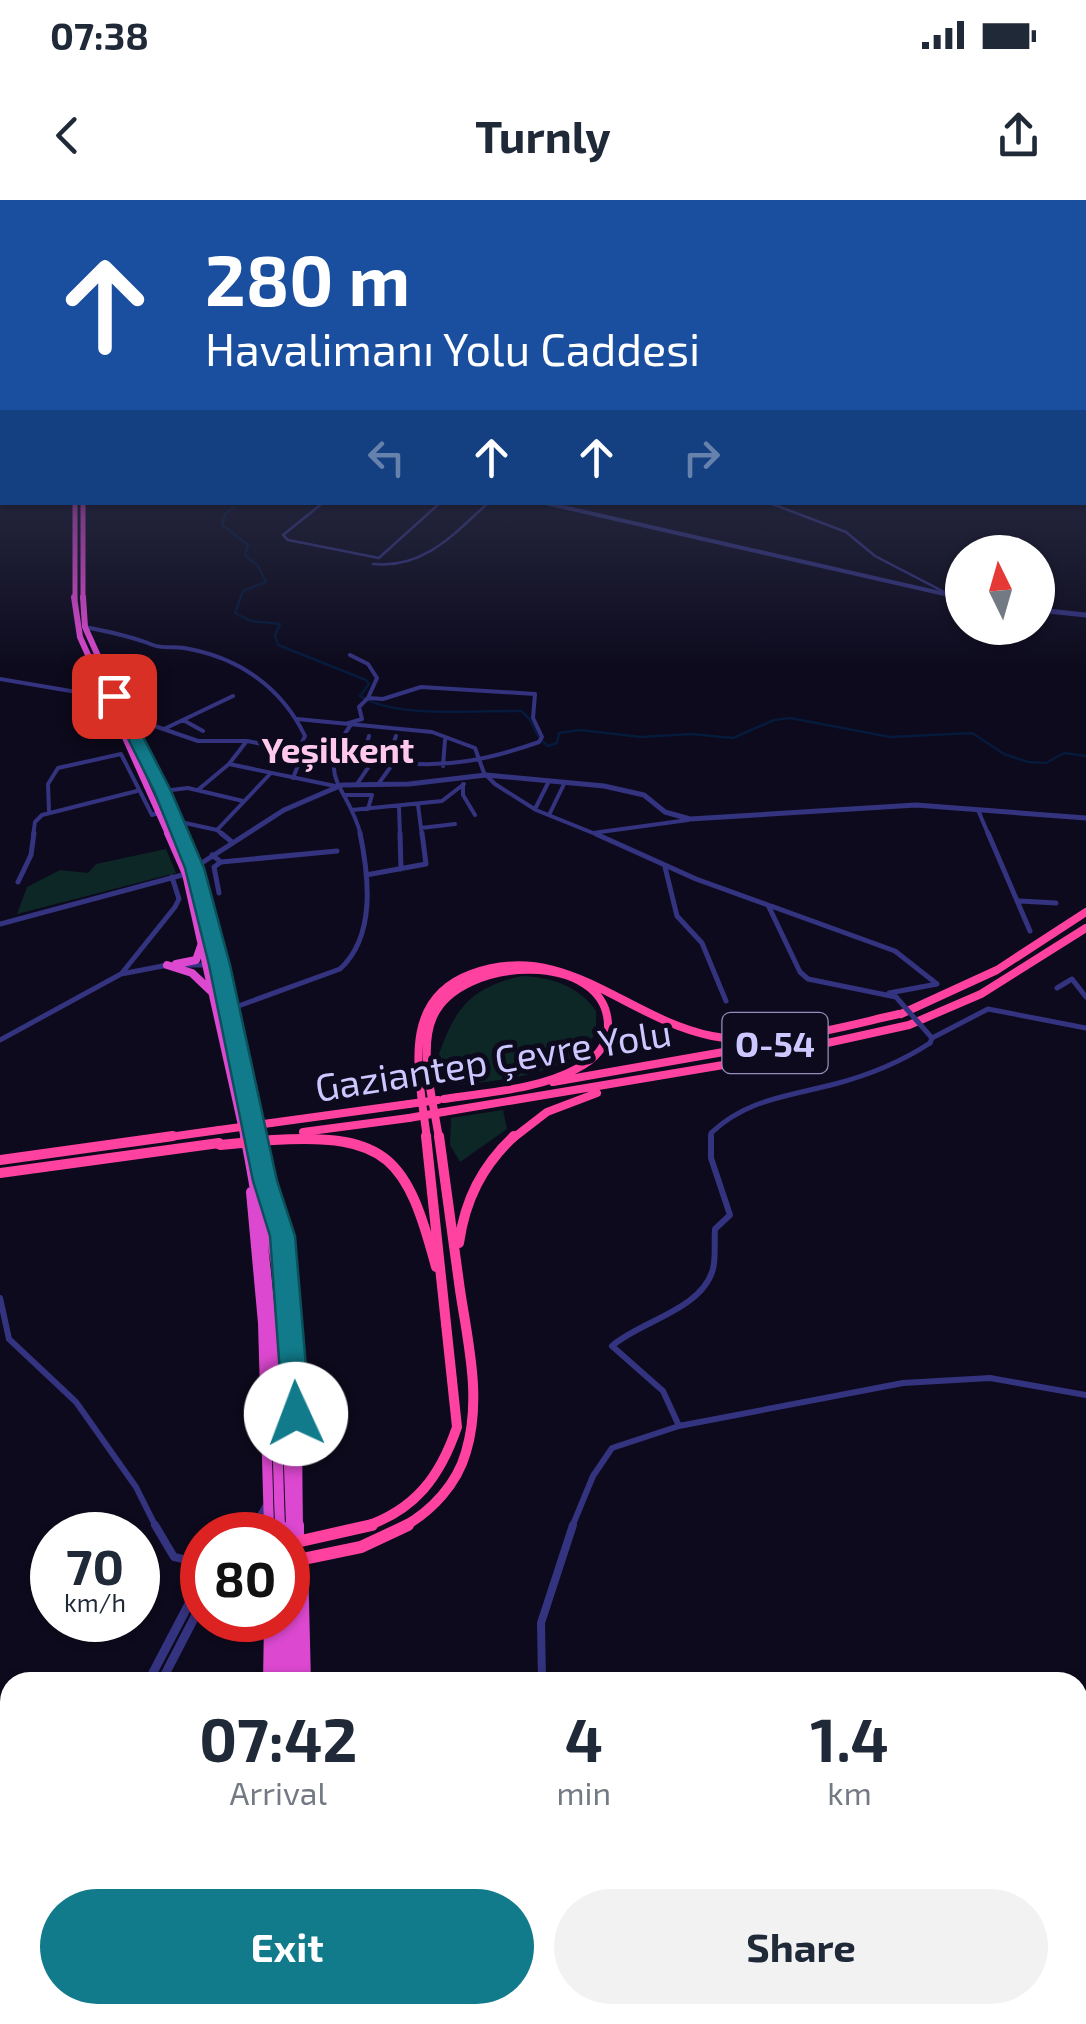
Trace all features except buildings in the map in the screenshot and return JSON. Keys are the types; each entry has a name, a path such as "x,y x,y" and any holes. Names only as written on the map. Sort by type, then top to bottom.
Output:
{"highway":[{"path":"72,505 72,562 80,637 186,874 202,936 230,1009 265,1181 284,1316 279,1512"},
{"path":"83,505 81,570 85,627 163,791 194,868 215,968 216,997 264,1233 273,1312 279,1512"},
{"name":"Gaziantep Çevre Yolu","path":"0,1160 441,1100 735,1050 900,1014 969,985 1030,951 1086,912"},
{"name":"Gaziantep Çevre Yolu","path":"272,1138 824,1046 942,1013 1042,959 1086,928"},
{"path":"166,966 196,960 201,953 202,936"},
{"path":"310,1538 360,1531 389,1520 430,1486 444,1466 457,1428 417,1046 422,1013 442,988 494,965 553,965 588,980 657,1020 686,1031 729,1038 777,1036 900,1014"},
{"path":"166,966 192,973 216,997"},
{"path":"441,1100 546,1079 580,1068 607,1043 611,1021 606,1008 582,983 568,976 511,970 463,984 450,993 433,1015 429,1062 466,1331"},
{"path":"310,1559 360,1548 392,1536 414,1522 448,1490 463,1463 472,1424 458,1246 463,1208 487,1166 520,1132 540,1116 590,1094 824,1046"},
{"path":"0,1173 272,1138 346,1139 373,1148 399,1165 414,1193 426,1227 449,1333"},
{"path":"265,1181 280,1223 291,1302 299,1512"},
{"path":"275,1512 279,1497"},
{"path":"271,1672 277,1642"},
{"path":"281,1642 281,1672"},
{"path":"285,1642 292,1672"},
{"path":"304,1642 305,1672"}],"street":[{"path":"320,505 283,534 288,540 379,558"},
{"path":"438,505 373,564 386,567 428,556 486,505"},
{"path":"554,505 945,594"},
{"path":"776,505 846,532 875,556 945,592"},
{"path":"1055,612 1086,615"},
{"path":"85,627 144,639 154,646 186,648 240,665 266,680 279,693 288,713 297,719 429,729 476,748 486,775 535,809 664,864 895,951 936,984 888,993 808,979 800,972 768,905"},
{"path":"342,724 362,719 359,707 377,678 368,664 350,656"},
{"path":"0,679 106,697"},
{"path":"366,700 386,701 418,687 535,694 533,718 540,741 480,763 444,766 394,762"},
{"path":"164,730 233,696"},
{"path":"292,778 305,736 297,719"},
{"path":"183,720 203,731"},
{"path":"128,722 198,741 247,741 331,756"},
{"path":"230,1009 348,965 362,936 366,875 361,836 352,810 336,786 331,756 350,726"},
{"path":"357,784 378,752 366,746 370,736"},
{"path":"378,784 400,754 392,747 396,736"},
{"path":"444,766 445,740"},
{"path":"199,789 229,764 247,741"},
{"path":"49,812 50,777 64,765 121,754 152,814 161,813"},
{"path":"229,764 336,786 463,780 486,775 566,782 632,791 665,812 690,819"},
{"path":"216,830 270,774"},
{"path":"352,810 442,801 463,780"},
{"path":"463,780 463,795 475,815"},
{"path":"535,809 549,781"},
{"path":"549,815 566,782"},
{"path":"194,868 284,810 336,786"},
{"path":"163,791 199,789 243,801"},
{"path":"18,882 31,855 35,822 49,812 138,791"},
{"path":"342,795 372,795 368,809"},
{"path":"366,875 426,864 418,805"},
{"path":"593,832 690,819 916,805 1086,818"},
{"path":"398,807 401,870"},
{"path":"978,808 1030,931"},
{"path":"176,821 216,830 232,842"},
{"path":"420,828 455,824"},
{"path":"218,893 214,867 220,862 338,852"},
{"path":"189,856 210,855 220,862"},
{"path":"664,864 678,916 702,942 726,1001"},
{"path":"0,921 186,874"},
{"path":"121,974 175,907 179,899 172,877"},
{"path":"1020,902 1056,902"},
{"path":"0,1040 121,974 166,966 215,968"},
{"path":"1056,988 1072,980 1086,997"},
{"path":"888,993 931,1040"},
{"path":"679,1426 663,1391 612,1346 707,1284 713,1268 715,1228 730,1214 712,1158 712,1133 720,1123 767,1096 836,1084 911,1056 931,1040 988,1010 1019,1012 1086,1028"},
{"path":"0,1298 9,1338 76,1402 136,1487 165,1546 180,1558"},
{"path":"542,1672 541,1623 557,1566 593,1476 612,1448 679,1426 903,1383 990,1378 1086,1395"},
{"path":"265,1512 279,1497"},
{"path":"153,1672 180,1620"},
{"path":"166,1672 182,1642"}],"green space":[{"path":"166,849 176,873 17,914 27,887 60,870 88,873 96,864"},
{"path":"522,976 564,984 589,1002 596,1011 596,1027 584,1048 552,1067 511,1078 456,1085 454,1072 436,1074 442,1047 463,1006 486,988"},
{"path":"503,1110 507,1129 460,1162 450,1145 451,1118"}],"waterway":[{"path":"236,505 225,514 222,525 248,545 245,555 258,566 266,582 243,591 235,613 251,621 280,624 275,635 278,645 366,680 369,684 360,696 375,703 415,711 521,711 548,746 557,743 559,733 580,730 641,737 691,734 733,738 774,720 790,718 890,737 972,733 1004,754 1028,762 1046,763 1064,753 1086,756"}],"district":[{"name":"Yeşilkent","path":"338,749"}],"route":[{"path":"114,696 163,791 194,868 220,965 265,1181 282,1236 291,1302 296,1414"}]}
